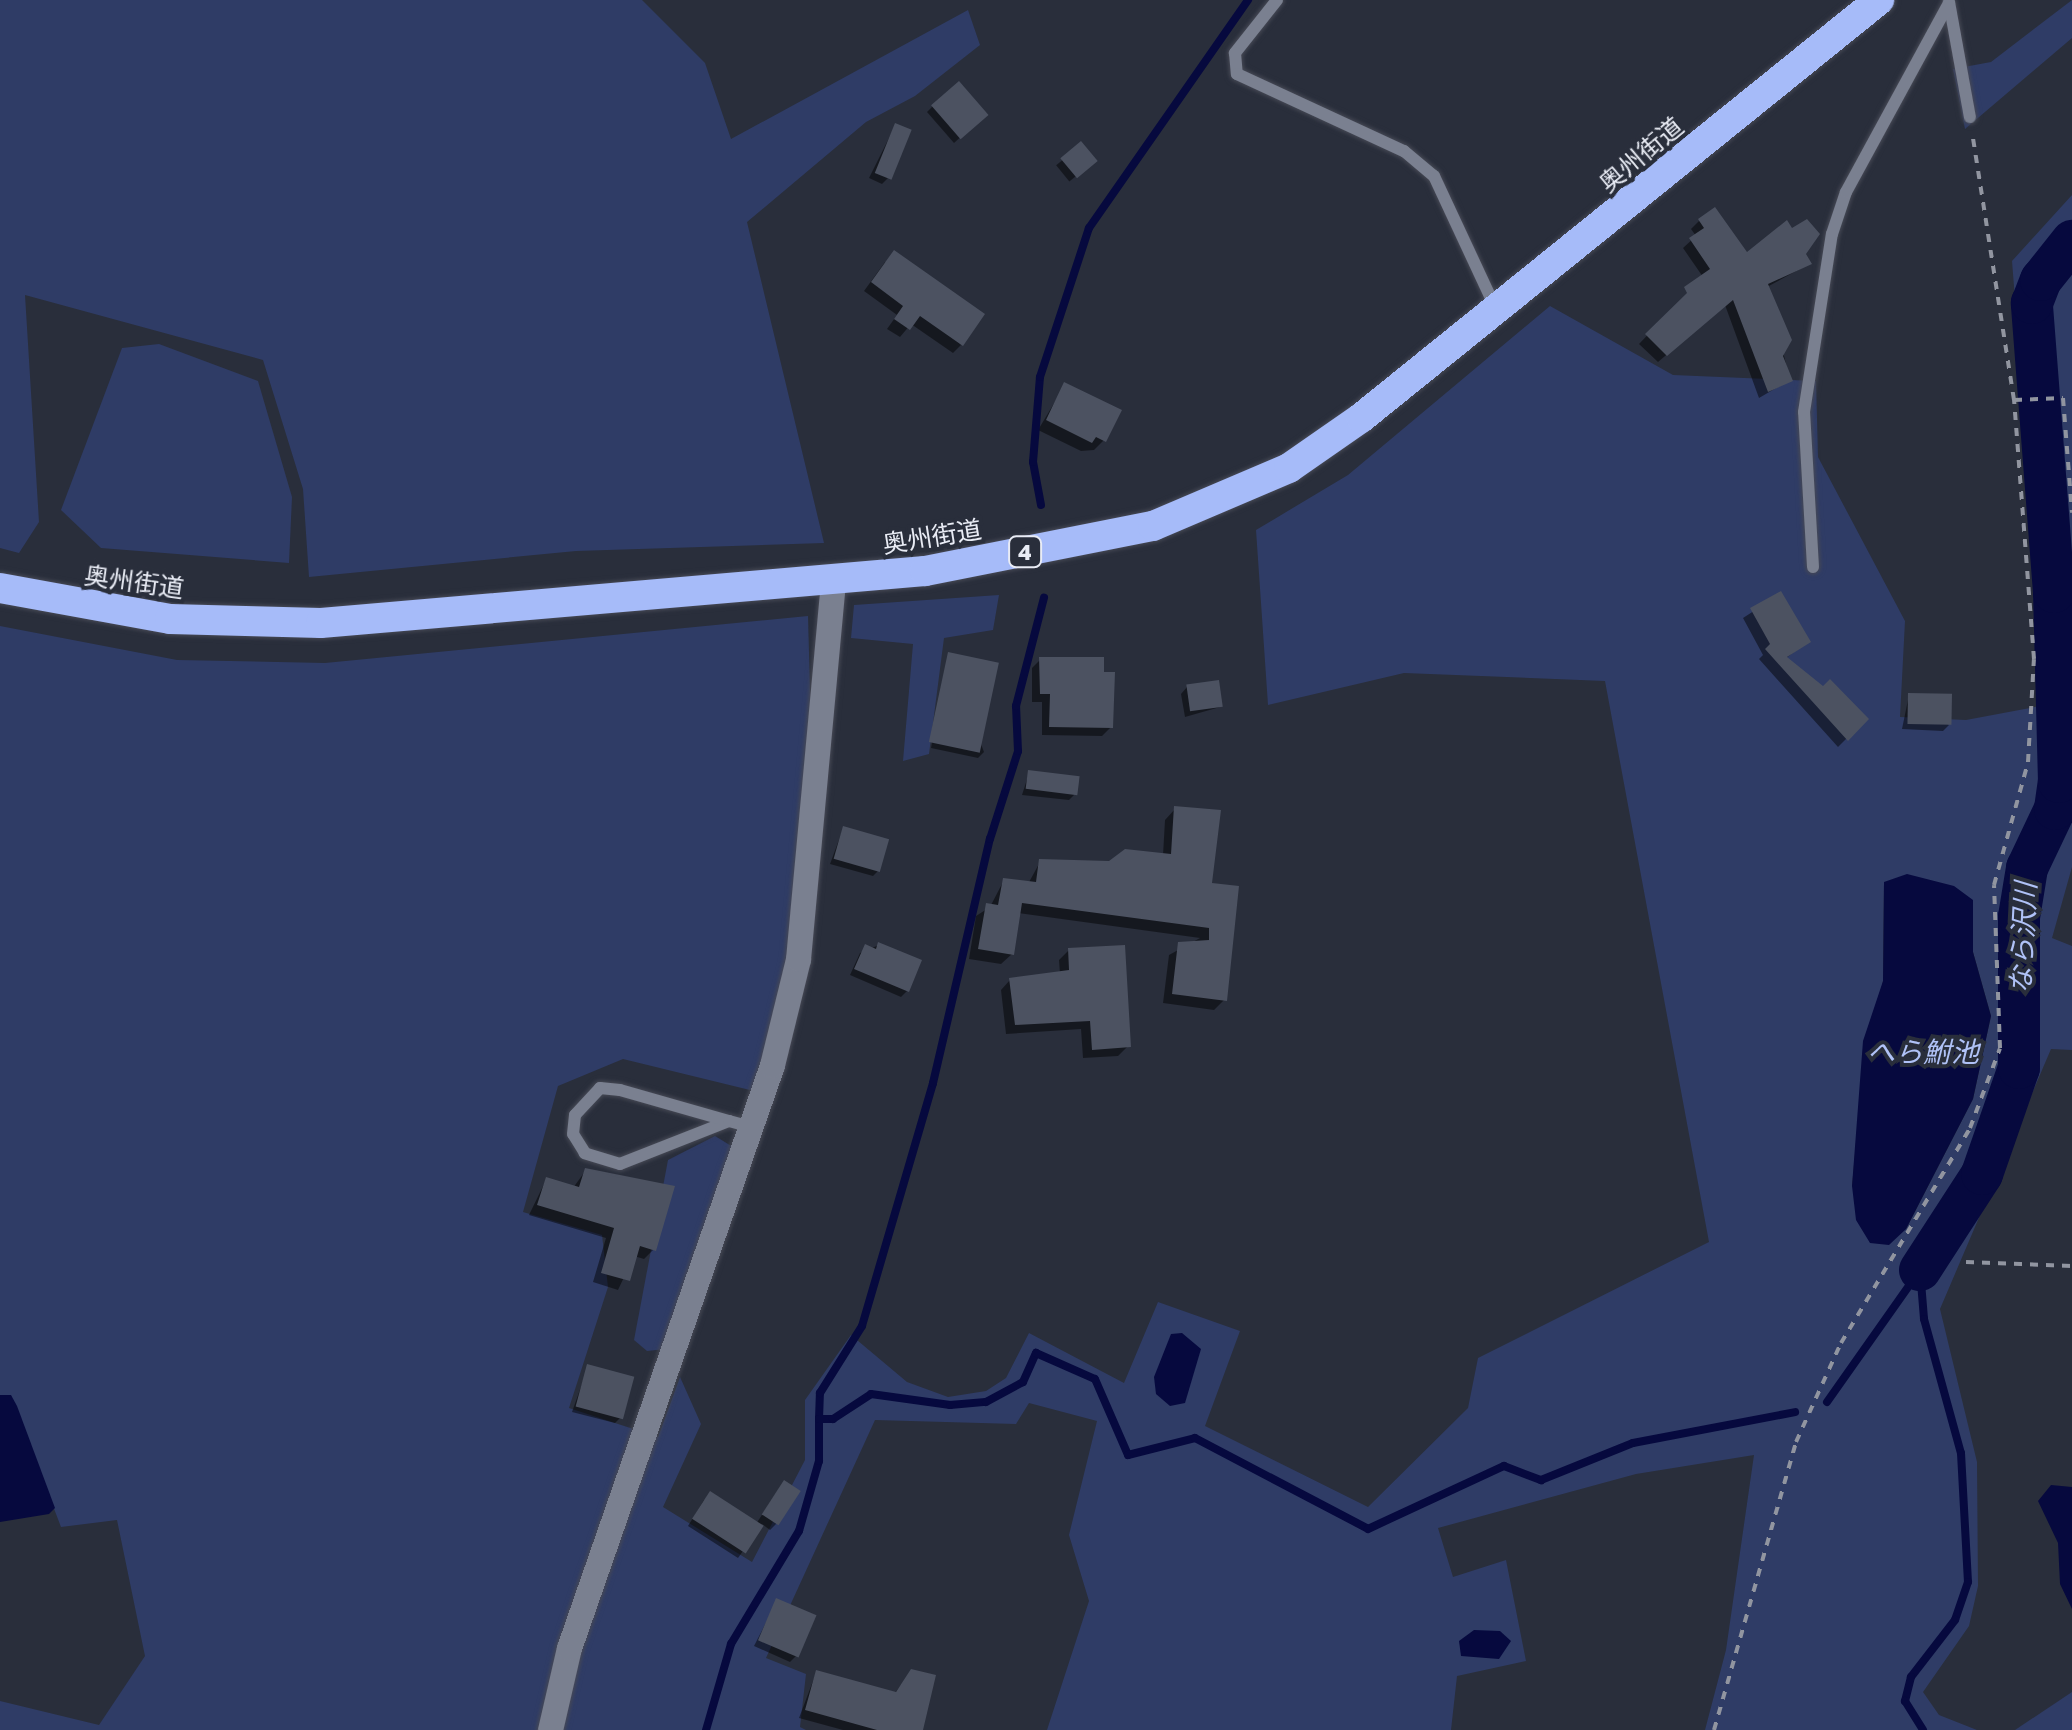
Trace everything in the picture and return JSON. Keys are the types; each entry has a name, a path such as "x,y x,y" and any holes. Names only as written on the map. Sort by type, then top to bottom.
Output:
{"highway":[{"name":"奥州街道","path":"0,588 170,619 322,623 834,581 1080,542 1218,502 1289,468 1347,428 1497,312 1879,0"}],"street":[{"path":"550,1730 569,1648 740,1124 798,960 834,581"}],"lane":[{"path":"1277,0 1236,53 1237,74 1404,151 1434,176 1497,312"},
{"path":"1949,2 1970,117"},
{"path":"1813,567 1804,412 1828,252 1846,192 1949,2"},
{"path":"600,1088 740,1124 620,1164 585,1153 572,1134 575,1115 600,1088"}],"path":[{"path":"1714,1730 1770,1518 1803,1425 1841,1343 1869,1307 1970,1128 2000,1048 1994,884 2028,762 2034,693 2014,400 1970,117"},
{"path":"2014,400 2063,398 2072,513"},
{"path":"1966,1262 2072,1266"}],"shaded area":[{"path":"0,0 642,0 705,63 731,139 968,10 980,45 915,96 866,122 747,222 824,543 576,551 309,577 303,489 263,360 25,295 39,522 19,553 0,548"},
{"path":"2072,0 2072,38 1965,129 1953,69 1991,62"},
{"path":"2072,195 2072,867 2052,938 2072,946 2072,1050 2051,1049 1940,1309 1977,1462 1978,1586 1969,1626 1923,1692 1939,1715 1977,1730 1705,1730 1726,1650 1754,1455 1636,1474 1438,1528 1453,1577 1506,1560 1526,1661 1457,1676 1451,1730 1047,1730 1089,1601 1069,1535 1097,1421 1029,1403 1016,1424 875,1420 766,1658 806,1674 800,1727 806,1730 0,1730 0,1701 99,1725 145,1656 117,1520 61,1527 11,1396 0,1395 0,626 177,660 325,663 808,616 812,763 782,992 754,1091 623,1059 558,1086 523,1212 602,1235 608,1287 569,1408 658,1437 680,1377 701,1424 663,1507 752,1562 805,1460 805,1400 851,1335 907,1382 948,1397 986,1391 1006,1378 1029,1333 1124,1383 1158,1302 1240,1331 1205,1426 1368,1507 1468,1408 1478,1358 1709,1242 1605,681 1404,673 1268,705 1256,530 1348,475 1550,306 1673,375 1816,381 1818,457 1905,621 1900,717 1966,720 2040,706 2044,666 2012,261","holes":["1884,883 1973,952 1991,1016 1973,1099 1906,1229 1852,1186 1860,1099 1883,981"]},
{"path":"159,344 258,381 292,497 289,563 101,548 61,510 122,348"},
{"path":"999,595 993,630 944,638 929,754 903,761 913,644 851,638 854,605"},
{"path":"715,1136 733,1147 666,1349 647,1351 634,1340 668,1160"},
{"path":"2072,1692 2072,1730 2015,1730"}],"water":[{"name":"へら鮒池","path":"1907,874 1954,886 1973,900 1973,952 1991,1016 1973,1099 1906,1229 1889,1245 1870,1243 1856,1220 1852,1186 1863,1041 1883,981 1884,882"},
{"path":"1182,1333 1201,1349 1185,1403 1170,1406 1156,1394 1154,1377 1171,1334"},
{"path":"0,1395 11,1395 17,1406 55,1508 49,1514 0,1522"},
{"path":"2051,1485 2072,1487 2072,1609 2060,1584 2058,1543 2038,1501"},
{"path":"1474,1630 1500,1631 1511,1641 1499,1659 1461,1656 1459,1641"}],"building":[{"path":"959,81 989,115 961,139 931,105"},
{"path":"895,123 912,130 891,180 875,173"},
{"path":"1081,141 1098,161 1077,178 1060,158"},
{"path":"1715,207 1747,252 1787,220 1792,228 1807,219 1820,234 1806,254 1812,264 1768,284 1792,340 1783,356 1793,381 1768,392 1733,300 1667,356 1645,334 1687,293 1684,287 1710,269 1689,238 1704,228 1698,219"},
{"path":"894,250 985,314 963,346 920,316 910,330 894,319 903,306 871,282"},
{"path":"1064,382 1122,410 1106,442 1096,437 1092,443 1046,420"},
{"path":"1781,591 1811,642 1787,657 1823,686 1830,679 1869,719 1848,741 1765,649 1770,644 1750,608"},
{"path":"948,652 999,663 980,753 929,742"},
{"path":"1039,657 1104,657 1104,672 1115,672 1113,728 1049,727 1050,694 1040,694"},
{"path":"1219,680 1223,707 1190,711 1186,685"},
{"path":"1908,693 1952,694 1951,725 1907,724"},
{"path":"1028,770 1080,776 1077,795 1026,789"},
{"path":"1174,806 1221,810 1212,883 1239,886 1227,1001 1172,994 1178,942 1209,940 1209,928 1022,903 1014,955 978,949 986,903 998,905 1003,878 1036,882 1039,859 1109,861 1125,849 1171,854"},
{"path":"843,826 889,839 880,872 834,859"},
{"path":"878,942 922,960 909,992 854,969 865,944 876,949"},
{"path":"1125,945 1131,1047 1092,1050 1090,1021 1015,1025 1009,978 1069,970 1068,948"},
{"path":"585,1168 675,1186 656,1251 640,1246 630,1281 601,1273 614,1228 537,1205 546,1177 579,1187"},
{"path":"587,1364 634,1377 623,1419 576,1407"},
{"path":"784,1480 801,1491 778,1525 762,1514"},
{"path":"710,1491 764,1526 746,1554 692,1519"},
{"path":"776,1598 817,1615 799,1658 758,1640"},
{"path":"911,1669 936,1675 923,1730 877,1730 805,1710 816,1670 896,1692"}],"waterway":[{"path":"1041,505 1033,462 1040,377 1089,228 1248,0"},
{"name":"なら沢川","path":"1920,1270 1982,1174 2019,1068 2019,917 2027,868 2055,809 2059,782 2054,592 2032,303 2041,280 2072,241"},
{"path":"819,1419 820,1393 862,1326 933,1083 990,839 1018,751 1016,706 1044,598"},
{"path":"1920,1270 1924,1319 1961,1453 1968,1582 1955,1620 1911,1677 1905,1701 1923,1730"},
{"path":"1827,1402 1920,1270"},
{"path":"706,1730 731,1644 799,1531 819,1461 819,1419 833,1419 871,1394 950,1405 986,1402 1023,1382 1036,1353 1095,1379 1128,1455 1195,1438 1368,1529 1504,1466 1541,1480 1633,1443 1795,1412"}]}
